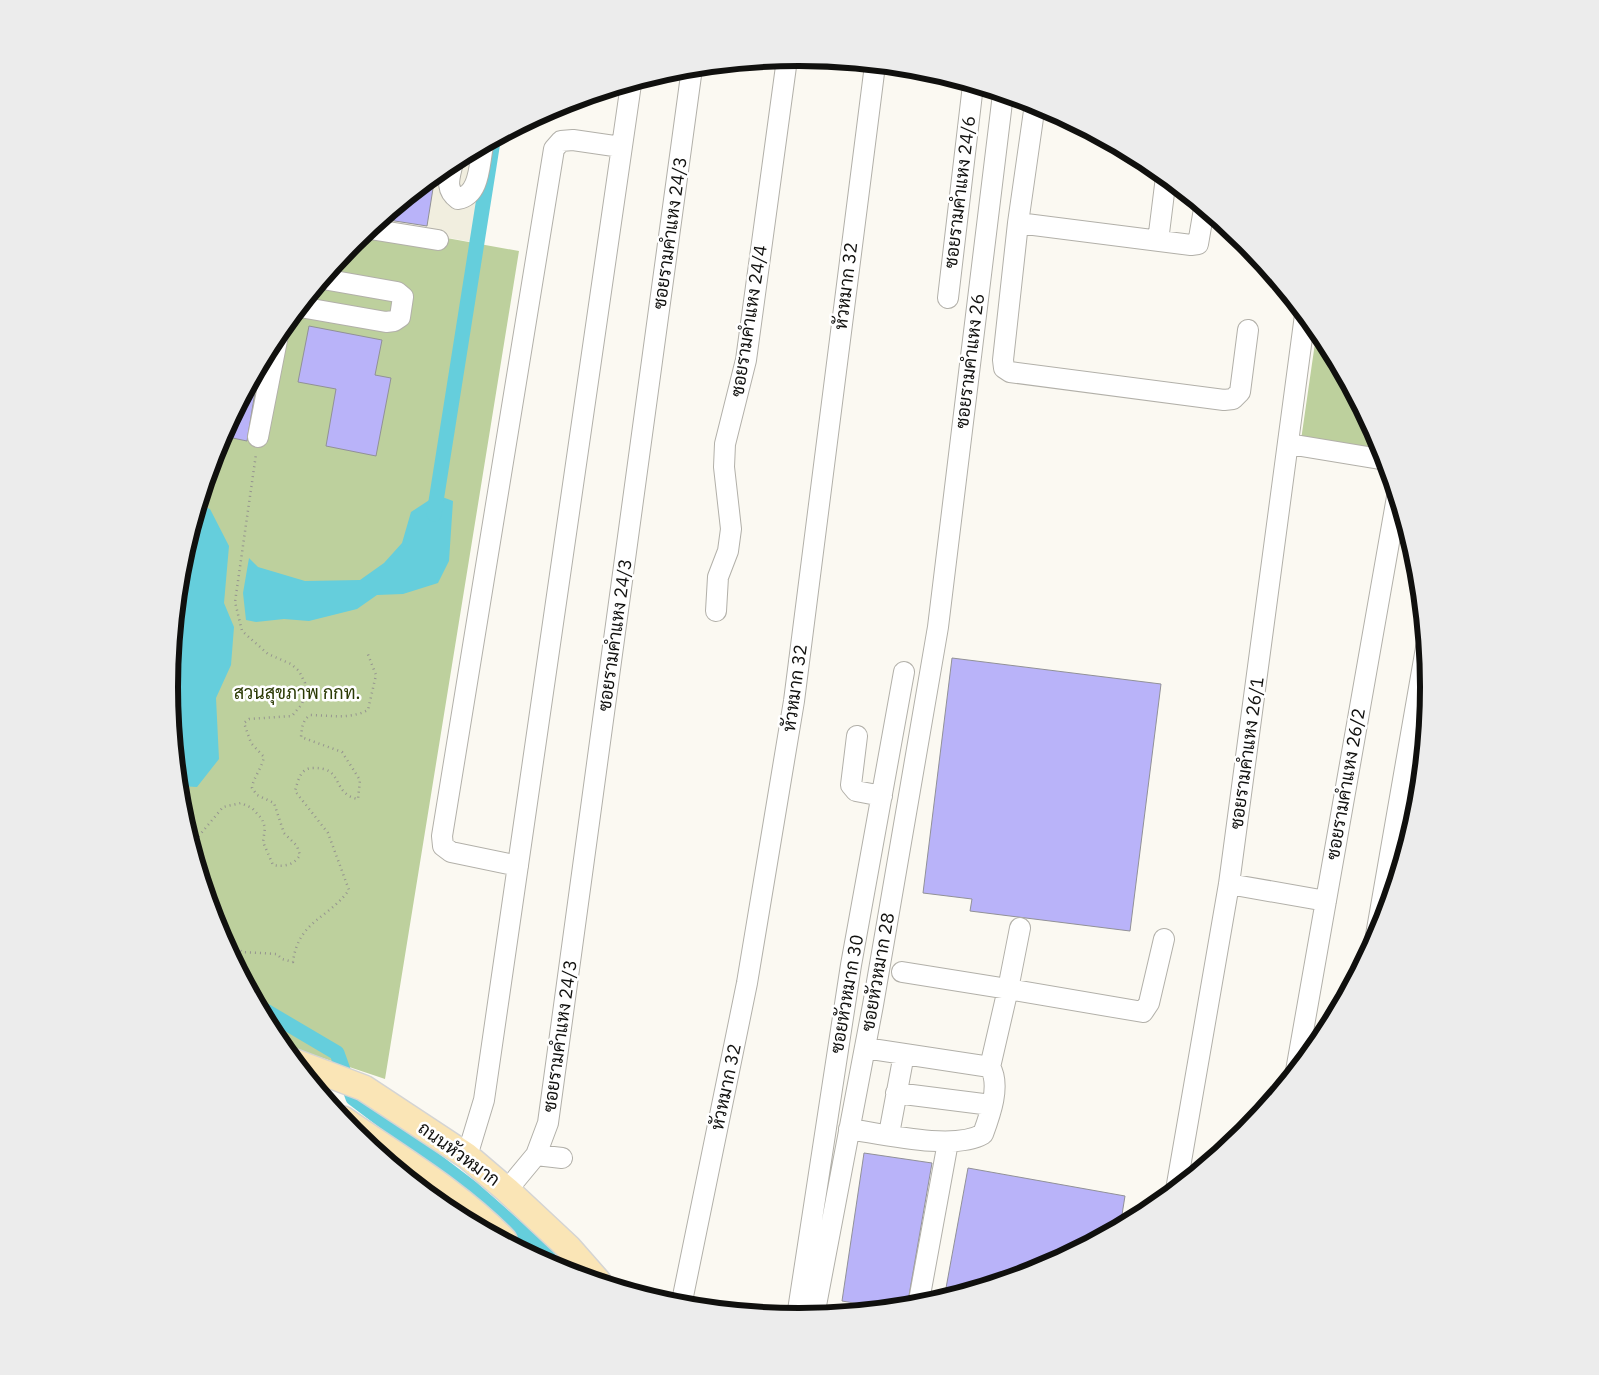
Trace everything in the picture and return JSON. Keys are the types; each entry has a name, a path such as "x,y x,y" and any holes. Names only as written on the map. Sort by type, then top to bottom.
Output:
{"main road":[{"name":"ถนนหัวหมาก","path":"309,1069 321,1075 364,1088 467,1156 508,1190 569,1248 590,1272"},
{"path":"453,1203 473,1216"}],"street":[{"name":"ซอยรามคำแหง 24/4","path":"716,611 718,578 728,551 732,529 724,467 725,444 746,360 786,67"},
{"name":"หัวหมาก 32","path":"683,1298 747,983 794,701 874,71"},
{"name":"ซอยรามคำแหง 24/3","path":"508,1190 536,1155 549,1114 691,76"},
{"path":"467,1156 484,1100 630,90"},
{"name":"ซอยรามคำแหง 24/6","path":"948,298 972,91"},
{"name":"ซอยรามคำแหง 26","path":"938,627 1002,100"},
{"path":"1034,113 1018,223 1003,360 1004,368 1010,372 1224,400 1233,399 1240,392 1248,330"},
{"path":"518,866 451,852 443,846 442,836 554,149 561,141 573,140 622,147"},
{"path":"451,173 448,186 451,194 458,199 467,198 474,191 481,154"},
{"path":"1158,241 1165,186"},
{"path":"1018,223 1158,241 1198,244 1203,215"},
{"path":"379,230 438,240"},
{"path":"307,309 386,322 394,321 400,317 402,297 397,292 330,280"},
{"name":"ซอยรามคำแหง 26/1","path":"1178,1180 1229,884 1289,444 1307,329"},
{"path":"258,437 274,357"},
{"path":"1289,444 1376,458"},
{"name":"ซอยรามคำแหง 26/2","path":"1298,1057 1395,510"},
{"name":"ซอยหัวหมาก 28","path":"815,1308 865,1048 938,627"},
{"name":"ซอยหัวหมาก 30","path":"798,1309 837,1054 904,672"},
{"path":"1382,903 1421,679"},
{"path":"856,736 851,785 856,791 882,796"},
{"path":"1229,884 1326,901"},
{"path":"849,1129 948,1142 973,1140 983,1134 995,1084 994,1074 990,1067 1020,928"},
{"path":"902,972 1143,1012 1149,1003 1164,939"},
{"path":"865,1048 990,1067"},
{"path":"889,1134 904,1054"},
{"path":"896,1093 990,1105"},
{"path":"920,1297 948,1142"},
{"path":"536,1155 562,1158"}],"path":[{"path":"196,836 223,806 241,803 252,808 262,819 265,828 263,842 273,865 283,867 292,864 300,854 297,846 284,833 274,803 256,795 252,788 256,776 261,770 264,757 251,742 244,723 249,719 292,716 302,704 305,683 299,671 291,664 268,654 242,631 234,602 258,437"},
{"path":"235,946 242,952 277,954 282,959 294,962 301,935 343,900 349,890 328,833 295,791 301,773 308,768 323,767 330,770 341,790 358,799 360,780 342,752 301,737 304,720 310,715 335,718 360,714 368,710 376,675 367,652"}],"shaded area":[{"path":"489,149 472,242 383,226 421,195"}],"green space":[{"name":"สวนสุขภาพ กกท.","path":"383,226 519,251 385,1079 294,1048 261,998 242,962 226,925 211,887 199,848 190,809 184,769 178,688 184,606 190,566 199,527 211,488 242,413 261,377 307,309 332,278"},
{"path":"1315,341 1338,377 1357,413 1373,451 1301,440"}],"water":[{"path":"437,495 453,501 449,561 438,583 403,594 377,595 357,609 309,621 284,619 256,622 246,620 243,593 249,558 258,567 305,581 360,580 384,563 402,543 411,512"},
{"path":"205,507 210,509 229,546 224,603 234,627 231,665 216,698 219,759 197,787 187,786 178,688 184,606 190,566"}],"building":[{"path":"433,186 427,226 390,220"},
{"path":"309,326 382,340 375,375 391,378 376,456 326,446 336,389 298,382"},
{"path":"256,387 247,441 231,438"},
{"path":"952,658 1161,684 1130,931 970,911 972,899 923,893"},
{"path":"864,1153 932,1163 908,1299 864,1305 842,1301"},
{"path":"968,1168 1125,1196 1121,1219 1110,1226 1074,1245 1037,1261 999,1276 945,1291"}],"waterway":[{"path":"434,514 492,147"},
{"path":"271,1014 337,1053 353,1098 473,1189 545,1254"}]}
